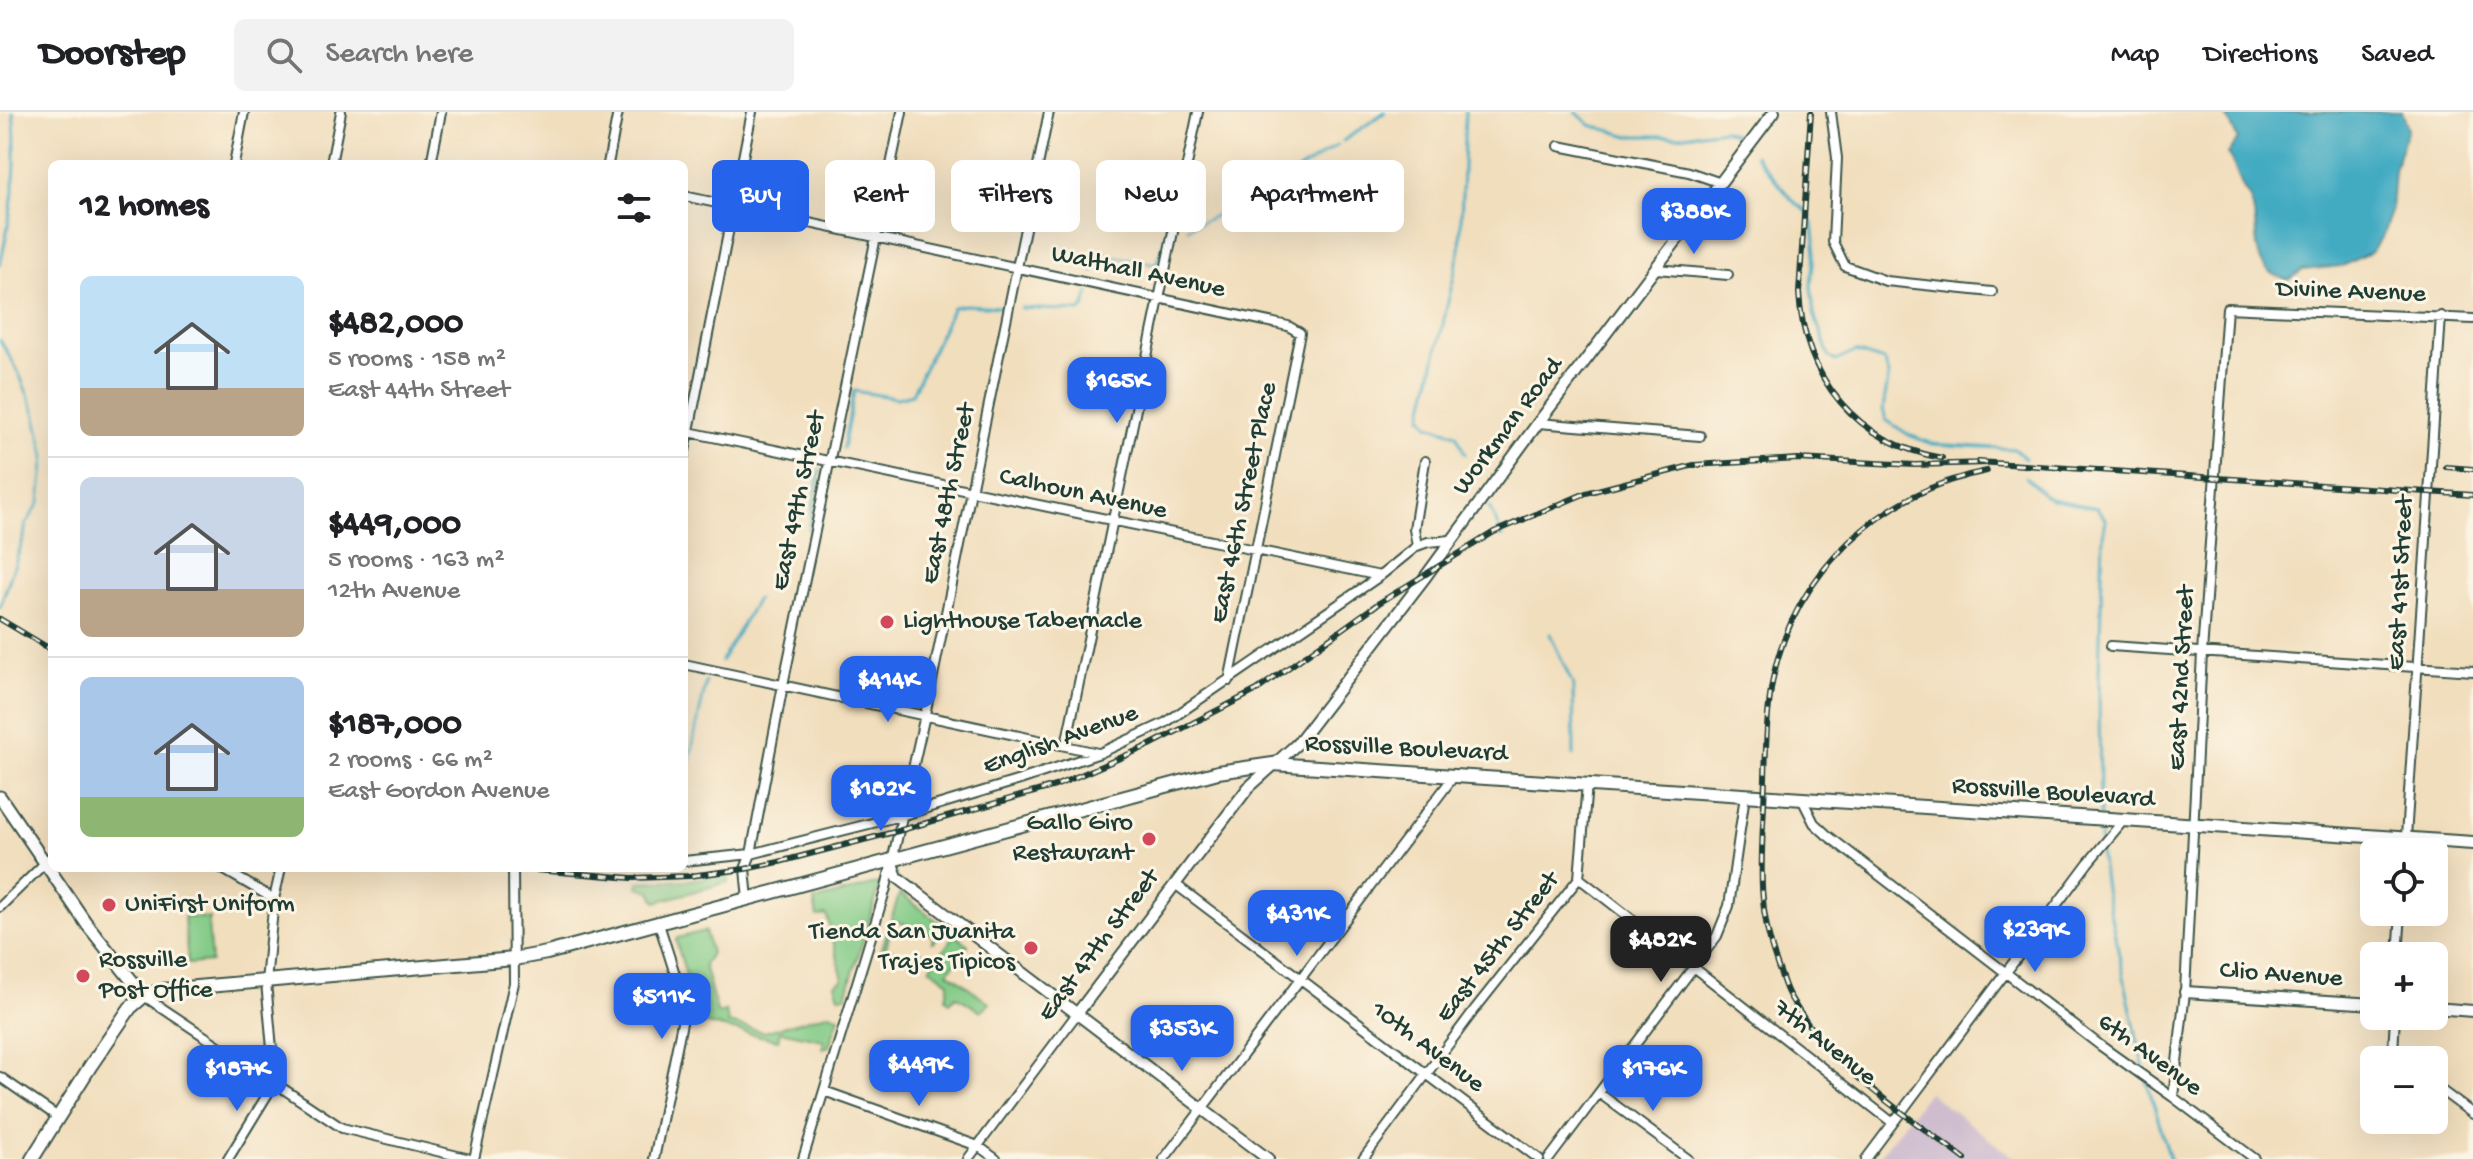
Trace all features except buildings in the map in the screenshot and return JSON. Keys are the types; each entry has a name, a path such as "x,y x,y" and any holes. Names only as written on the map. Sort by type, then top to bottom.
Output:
{"highway":[{"name":"Rossville Boulevard","path":"144,996 162,990 514,959 547,953 1218,772 1273,764 2195,825 2360,841"},
{"name":"Rossville Boulevard","path":"2448,844 2473,843"},
{"path":"32,1159 130,1008 144,996"}],"main road":[{"path":"0,797 48,859"},
{"path":"57,872 101,943 144,996"}],"street":[{"path":"235,160 244,112"},
{"path":"332,160 341,112"},
{"path":"432,160 441,112"},
{"path":"609,160 618,112"},
{"path":"742,160 752,112"},
{"name":"East 49th Street","path":"748,899 745,869 751,854 828,462 902,112"},
{"name":"East 48th Street","path":"803,1159 886,888 904,815 1049,112"},
{"path":"1066,745 1198,112"},
{"name":"Workman Road","path":"1273,764 1297,744 1774,112"},
{"path":"1831,112 1837,158 1833,242 1845,266 1886,281 1992,292"},
{"path":"1559,146 1689,172 1721,183"},
{"name":"Walthall Avenue","path":"688,197 712,202"},
{"name":"Walthall Avenue","path":"809,223 1288,326 1300,333"},
{"path":"688,421 728,232"},
{"path":"1656,269 1728,275"},
{"name":"Divine Avenue","path":"2227,308 2473,319"},
{"name":"East 42nd Street","path":"2173,1097 2185,992 2202,653 2227,308"},
{"name":"East 41st Street","path":"2406,838 2441,316"},
{"name":"East 46th Street Place","path":"1229,681 1300,333"},
{"path":"1538,423 1700,436"},
{"name":"Calhoun Avenue","path":"688,431 1380,576"},
{"path":"1417,546 1414,529 1425,461"},
{"name":"English Avenue","path":"688,861 751,854 904,815 1100,753 1165,723 1380,576 1417,546 1451,540"},
{"path":"2111,646 2473,671"},
{"path":"688,665 1100,753"},
{"name":"East 47th Street","path":"968,1159 1248,788 1273,764"},
{"path":"1164,1159 1455,775"},
{"path":"1579,878 1587,784"},
{"path":"1549,1159 1725,922 1745,795"},
{"name":"6th Avenue","path":"1802,799 1814,823 1827,835 2101,1046 2255,1159"},
{"path":"1866,1159 2088,863 2123,821"},
{"path":"0,907 48,861"},
{"path":"891,861 897,877 1268,1159"},
{"path":"228,872 274,899"},
{"path":"228,1159 275,1082 266,982 274,899 280,872"},
{"path":"144,996 342,1128 472,1159 514,983 513,872"},
{"name":"7th Avenue","path":"1579,878 1893,1123"},
{"name":"East 45th Street","path":"1363,1159 1475,1009 1579,878"},
{"name":"10th Avenue","path":"1175,884 1539,1159"},
{"path":"654,1159 684,1013 682,996 659,924"},
{"name":"Clio Avenue","path":"2185,992 2360,1003"},
{"path":"2448,1009 2473,1011"},
{"path":"0,1077 58,1117"},
{"path":"824,1091 978,1146 996,1159"},
{"path":"1599,1093 1688,1159"},
{"path":"2448,1095 2473,1114"}],"shaded area":[{"path":"1928,1092 2016,1159 1877,1159"}],"green space":[{"path":"731,873 728,882 656,902 651,891 638,887 639,882 689,880"},
{"path":"879,883 846,996 839,996 835,984 843,979 827,917 817,917 814,901"},
{"path":"901,894 945,927 932,942 932,934 896,921 886,948 914,957 920,950 923,956 917,963 881,951"},
{"path":"184,917 210,918 211,962 188,964"},
{"path":"705,931 711,953 704,965 717,1012 726,1011 728,1023 764,1032 830,1013 839,1017 829,1046 823,1049 823,1040 780,1031 778,1040 693,1021 692,996 676,941 677,938"},
{"path":"955,935 968,945 948,972 990,1003 981,1011 956,996 948,1001 949,982 930,968"}],"water":[{"path":"2224,112 2402,112 2408,128 2394,170 2391,211 2383,235 2371,252 2342,266 2303,270 2289,280 2265,267 2257,247 2250,198 2228,154 2238,139"}],"waterway":[{"path":"0,265 13,189 13,112"},
{"path":"1343,141 1385,112"},
{"path":"1465,112 1460,249 1422,416 1429,425 1456,434 1465,454"},
{"path":"1576,112 1590,125 1629,136 1678,136 1724,130 1741,137"},
{"path":"1206,220 1249,201 1338,145"},
{"path":"1755,155 1793,201 1807,212 1813,224 1815,241 1811,285 1814,314 1829,356 1836,361 1855,352 1884,361 1889,374 1883,409 1886,420 1909,435 1932,444 2014,449 2025,458"},
{"path":"1093,272 1102,254 1155,264 1166,232"},
{"path":"1021,308 1080,311 1089,293"},
{"path":"843,448 854,391 897,398 912,394 953,307 1000,307"},
{"path":"0,340 17,369 35,412 45,456 40,502 26,524 0,607"},
{"path":"809,529 820,470"},
{"path":"2026,477 2051,499 2097,508 2106,520 2099,674 2100,816"},
{"path":"1489,507 1503,537"},
{"path":"721,661 757,599"},
{"path":"1550,634 1573,685 1574,755"},
{"path":"688,768 706,682"},
{"path":"2100,823 2100,844"},
{"path":"2100,851 2105,889 2145,1075"},
{"path":"2147,1082 2170,1159"}],"railway":[{"path":"1811,112 1799,293 1811,353 1840,402 1860,422 1884,438 1911,450 1942,458"},
{"path":"560,872 632,878 689,876 745,869 898,831 1055,786 1150,745 1257,690 1379,603 1494,532 1586,493 1694,465 1798,459 1915,465 1987,463"},
{"path":"1978,462 2473,495"},
{"path":"2446,467 2473,469"},
{"path":"1965,1159 1868,1086 1845,1066 1805,1021 1787,992 1771,946 1762,887 1762,847 1770,694 1784,640 1801,604 1823,571 1849,542 1879,517 1949,481 1987,471"},
{"path":"0,619 48,648"}],"place":[{"name":"Lighthouse Tabernacle","path":"887,622"},
{"name":"Gallo Giro Restaurant","path":"1149,839"},
{"name":"UniFirst Uniform","path":"109,905"},
{"name":"Tienda San Juanita Trajes Tipicos","path":"1031,948"},
{"name":"Rossville Post Office","path":"83,976"}]}
